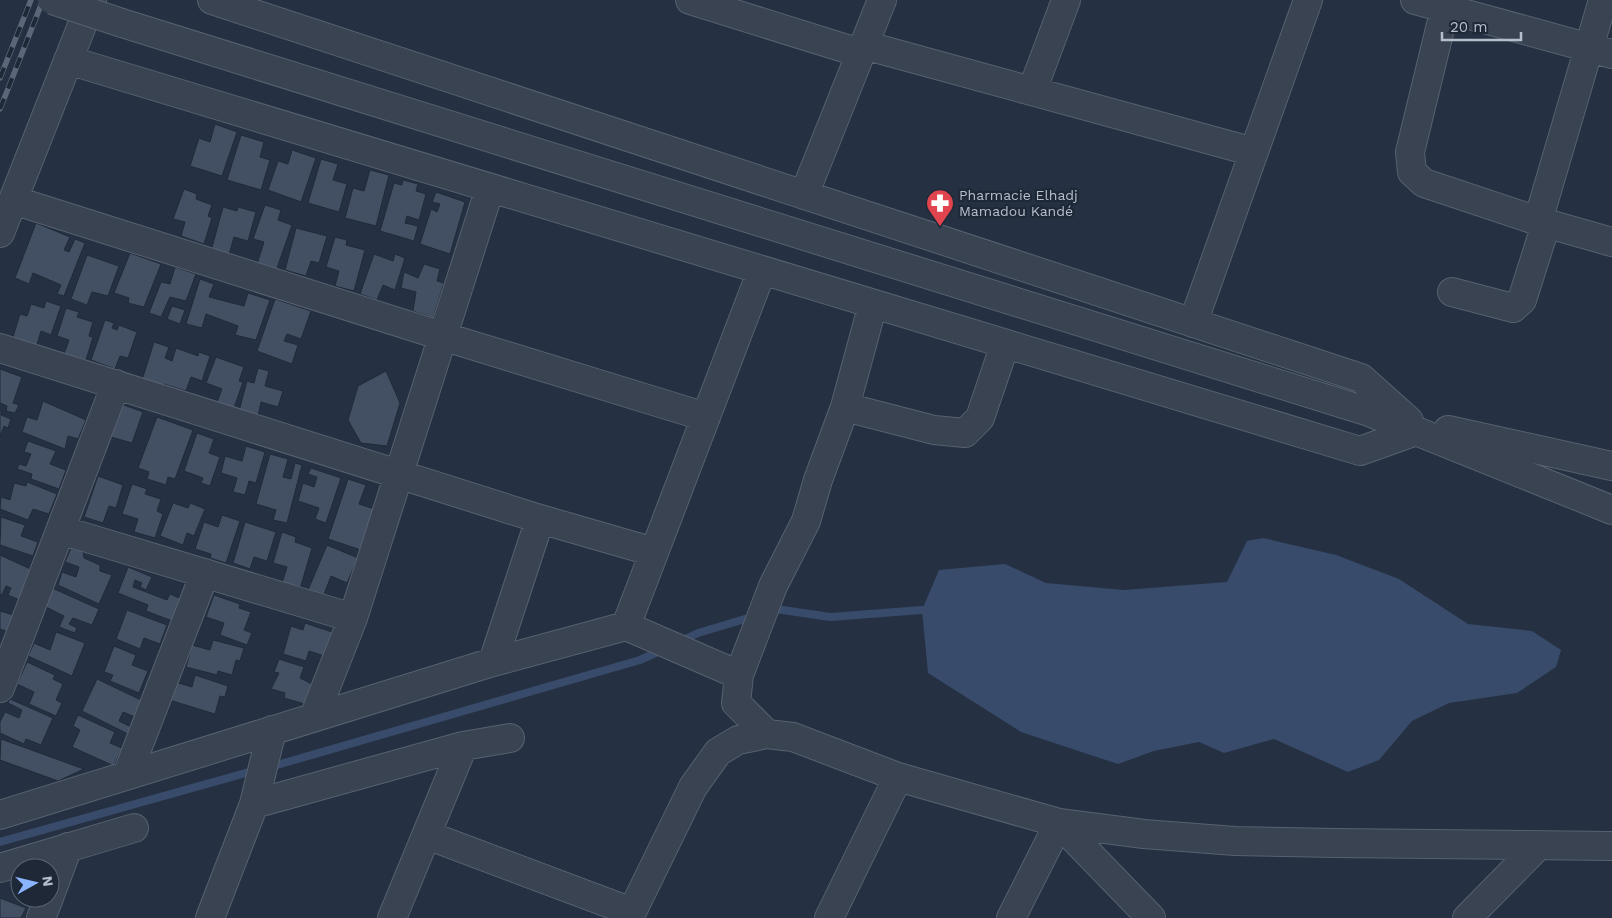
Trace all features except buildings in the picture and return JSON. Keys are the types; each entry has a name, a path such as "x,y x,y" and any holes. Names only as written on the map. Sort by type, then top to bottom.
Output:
{"street":[{"path":"52,0 1413,426 1612,510"},
{"path":"0,234 92,0"},
{"path":"212,0 1361,378 1413,426 1612,466"},
{"path":"690,0 862,49 1032,91 1254,152"},
{"path":"804,195 882,0"},
{"path":"1032,91 1066,0"},
{"path":"1193,323 1308,0"},
{"path":"1415,0 1446,4 1601,51"},
{"path":"1452,292 1513,308 1522,300 1542,222 1601,51 1603,0"},
{"path":"1446,4 1410,152 1412,172 1424,183 1542,222 1612,242"},
{"path":"68,60 1360,451 1413,426"},
{"path":"314,717 352,618 490,188"},
{"path":"13,200 442,336 706,417"},
{"path":"626,626 762,270"},
{"path":"767,734 736,703 739,675 773,586 806,520 818,480 845,407 873,304"},
{"path":"845,407 934,430 965,433 980,418 1005,344"},
{"path":"0,348 654,552"},
{"path":"0,688 116,384"},
{"path":"493,662 540,518"},
{"path":"60,530 352,618"},
{"path":"127,775 205,573"},
{"path":"0,815 493,662 626,626 739,675"},
{"path":"216,916 254,804 272,730"},
{"path":"427,835 631,915 693,788 718,752 738,740 767,734 793,737 898,777 1059,823 1144,834 1235,841 1612,846"},
{"path":"254,804 463,746 510,738"},
{"path":"392,918 463,746"},
{"path":"829,918 898,777"},
{"path":"1011,918 1059,823"},
{"path":"1059,823 1150,918"},
{"path":"0,868 134,828"},
{"path":"1467,918 1538,846"},
{"path":"60,868 68,847"}],"water":[{"path":"1263,538 1336,555 1399,579 1468,624 1532,631 1561,650 1556,667 1517,693 1449,703 1412,721 1379,760 1348,772 1274,739 1224,753 1199,742 1154,751 1118,764 1021,732 928,673 922,610 939,570 1005,564 1046,583 1124,590 1227,582 1247,541"}],"waterway":[{"path":"771,611 776,609 830,617 922,610"},
{"path":"681,641 698,633 755,616"},
{"path":"270,767 640,660 664,649"},
{"path":"0,842 256,770"}],"railway":[{"path":"0,78 31,0"},
{"path":"0,109 43,0"}],"place":[{"name":"Pharmacie Elhadj Mamadou Kandé","path":"940,227"}]}
